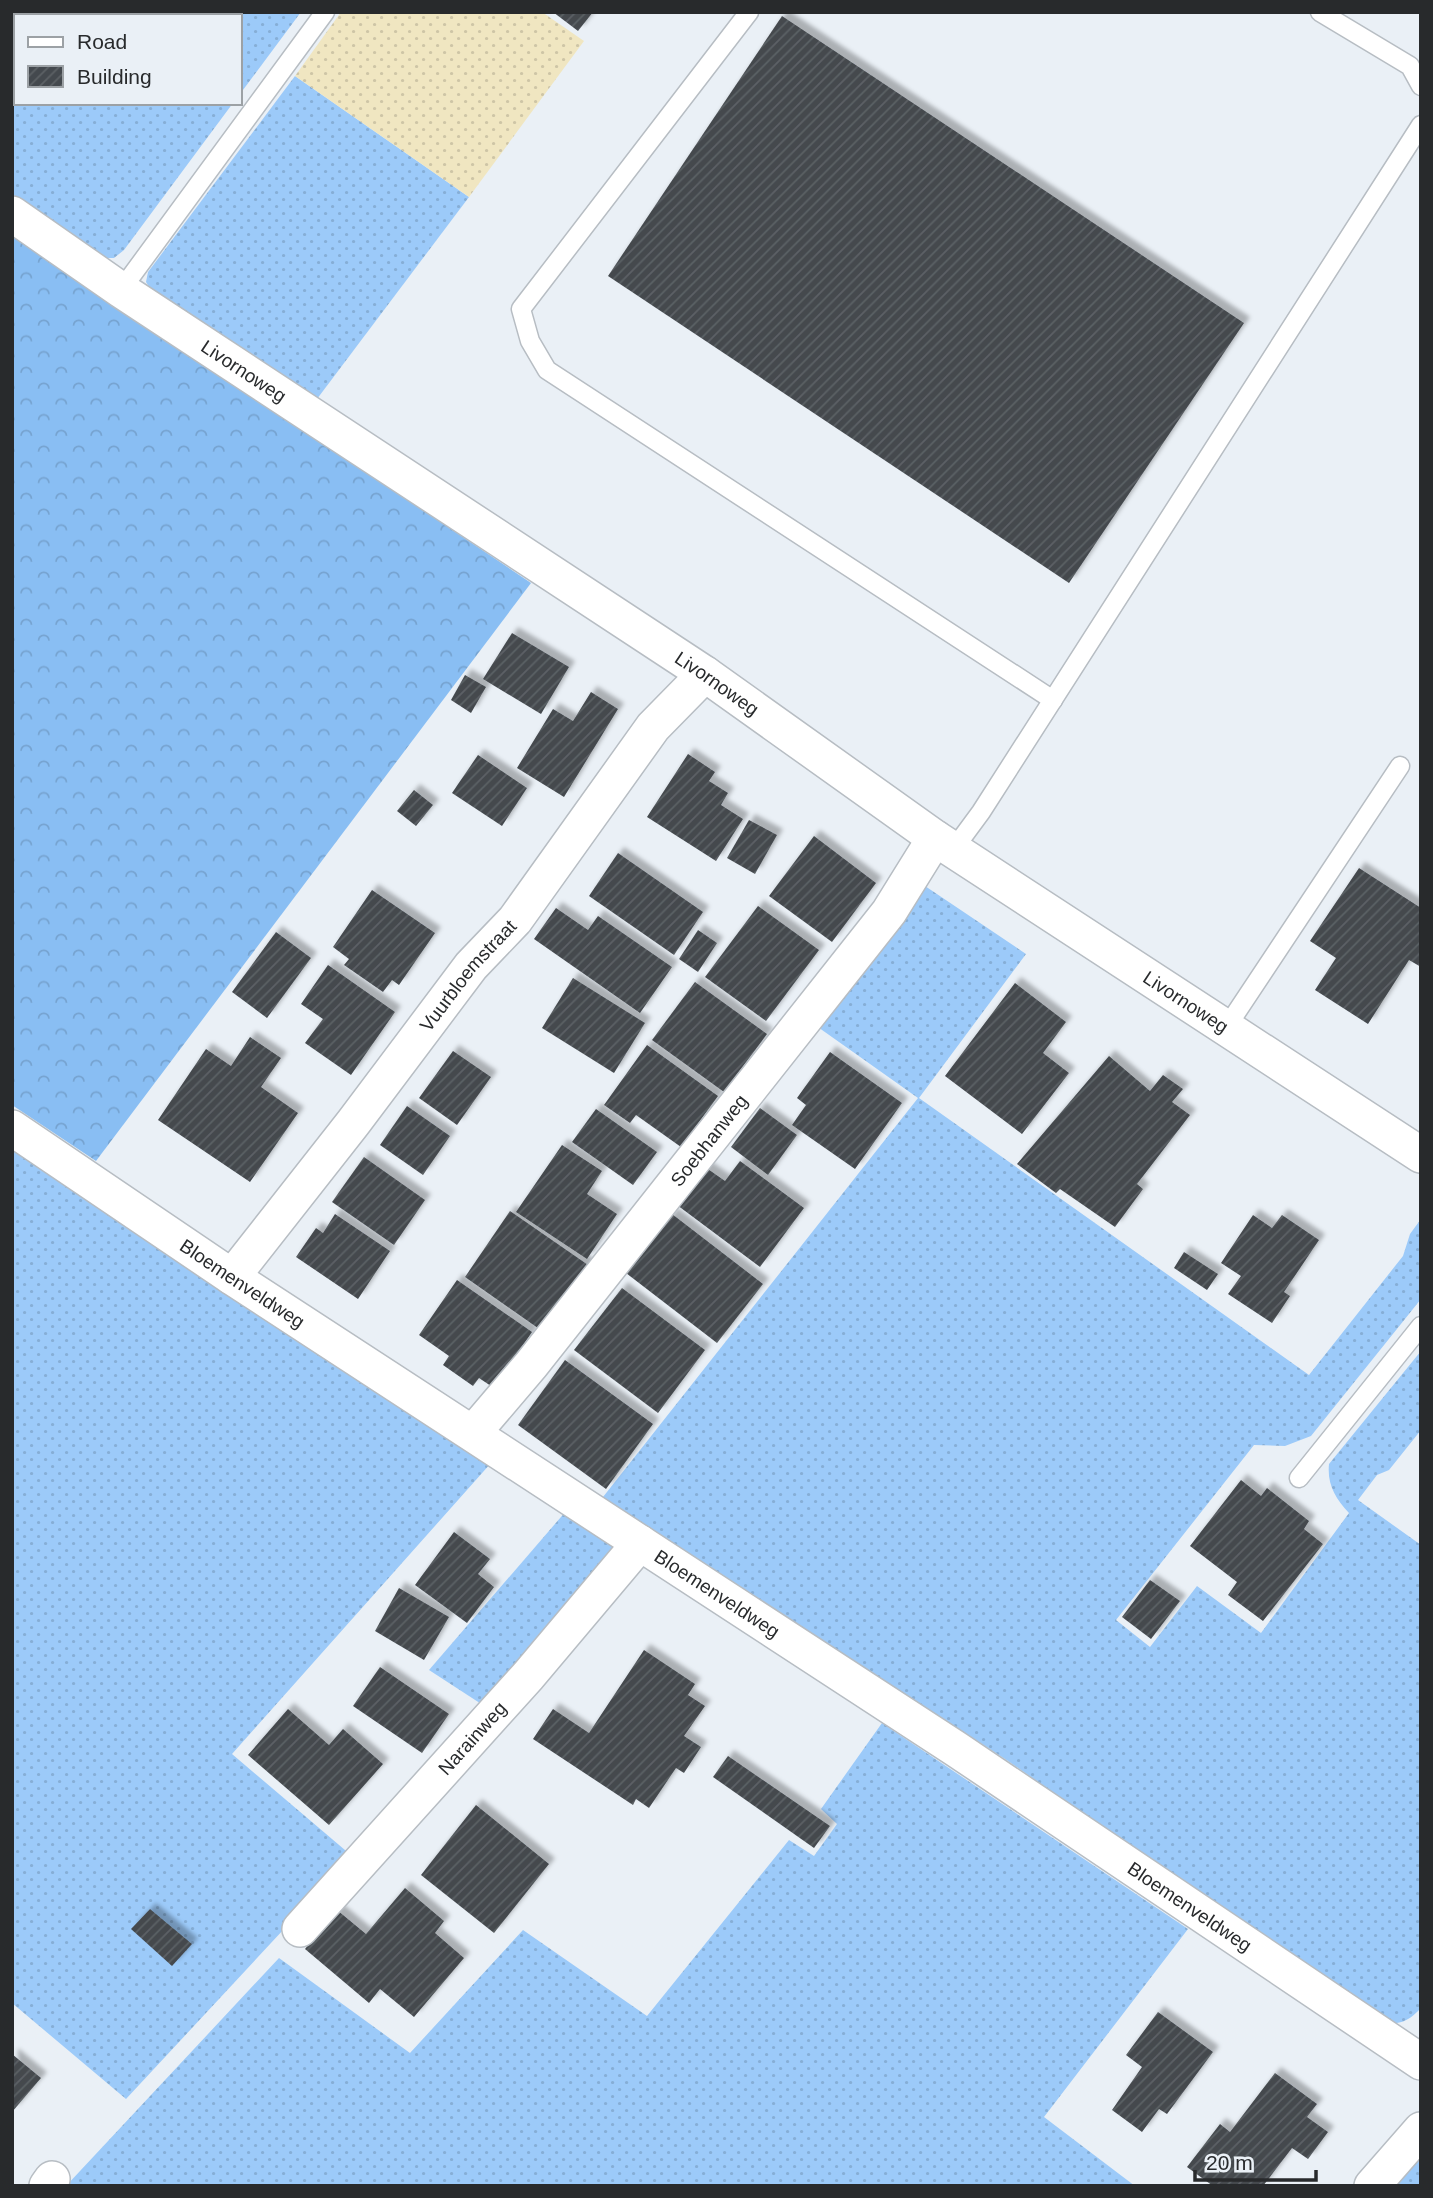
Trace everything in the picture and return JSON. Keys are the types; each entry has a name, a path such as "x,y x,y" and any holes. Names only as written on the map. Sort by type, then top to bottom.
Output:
{"street":[{"name":"Livornoweg","path":"12,214 121,290 705,674 944,844 1421,1155"},
{"name":"Vuurbloemstraat","path":"232,1277 353,1123 471,966 515,920 653,727 705,674"},
{"name":"Soebhanweg","path":"473,1433 531,1365 944,844"},
{"name":"Bloemenveldweg","path":"12,1128 232,1277 640,1544 1414,2045"},
{"name":"Narainweg","path":"300,1929 528,1676 640,1544"},
{"path":"1372,2186 1421,2130"}],"lane":[{"path":"121,290 326,12"},
{"path":"749,12 521,309 530,341 547,370 1053,700"},
{"path":"1320,12 1409,66 1421,86"},
{"path":"944,844 1053,700 1421,125"},
{"path":"1226,1028 1400,766"},
{"path":"1299,1478 1421,1326"}],"shaded area":[{"path":"301,12 242,91 242,14 43,14"},
{"path":"14,52 14,105 232,105 124,250 114,258 104,258 12,194"},
{"path":"295,76 469,197 317,399 151,290 146,282 148,272"},
{"path":"925,886 1026,954 919,1098 1309,1375 1403,1256 1410,1234 1421,1219 1421,1299 1311,1436 1285,1446 1254,1445 1116,1620 1150,1647 1197,1586 1261,1633 1349,1513 1333,1490 1329,1478 1329,1464 1421,1351 1421,1430 1389,1470 1377,1475 1358,1500 1421,1545 1421,2008 1404,2021 1384,2023 1008,1761 603,1497 918,1098 815,1025"},
{"path":"12,1148 491,1463 232,1754 352,1856 126,2099 12,2003"},
{"path":"567,1510 625,1550 489,1709 429,1670"},
{"path":"882,1723 1188,1929 1044,2117 1135,2186 66,2186 279,1958 410,2053 523,1930 647,2016 789,1840 814,1856 837,1824 821,1809"},
{"path":"1421,2145 1421,2186 1384,2186"}],"green space":[{"path":"12,233 531,583 96,1161 12,1105"}],"sand":[{"path":"341,12 542,12 584,41 469,197 295,76"}],"building":[{"path":"553,12 593,12 578,31"},
{"path":"782,16 1244,323 1069,583 608,276"},
{"path":"512,633 569,667 541,714 483,679"},
{"path":"465,675 486,687 471,713 451,700"},
{"path":"591,692 618,709 564,797 517,768 553,709 573,721"},
{"path":"688,754 715,772 709,781 728,793 721,805 743,819 716,861 647,817"},
{"path":"478,755 527,788 502,826 452,793"},
{"path":"414,790 433,805 416,826 397,811"},
{"path":"749,820 777,835 755,874 727,858"},
{"path":"814,836 876,883 832,942 769,896"},
{"path":"618,853 703,912 674,955 589,896"},
{"path":"1359,868 1421,908 1421,967 1409,960 1368,1024 1315,990 1336,958 1310,941"},
{"path":"372,890 435,933 399,985 392,980 383,992 344,965 349,959 333,947"},
{"path":"758,906 819,950 766,1021 705,977"},
{"path":"556,908 588,930 598,916 672,967 640,1013 534,939"},
{"path":"698,930 717,943 698,972 679,959"},
{"path":"276,932 311,958 267,1018 232,992"},
{"path":"328,965 395,1012 351,1075 305,1043 323,1019 301,1004"},
{"path":"573,978 645,1023 614,1073 542,1028"},
{"path":"695,982 767,1034 724,1092 652,1040"},
{"path":"1015,983 1066,1022 1043,1053 1069,1073 1022,1134 945,1076"},
{"path":"250,1037 281,1058 261,1087 298,1113 250,1182 158,1120 206,1049 231,1066"},
{"path":"647,1045 718,1096 681,1147 636,1115 630,1123 604,1105"},
{"path":"453,1051 491,1077 457,1125 419,1098"},
{"path":"830,1052 902,1103 855,1169 792,1125 806,1105 797,1098"},
{"path":"1109,1056 1150,1091 1163,1075 1183,1089 1172,1102 1190,1115 1137,1184 1143,1189 1115,1227 1060,1189 1056,1193 1017,1164"},
{"path":"407,1106 450,1136 423,1175 380,1145"},
{"path":"760,1108 797,1135 768,1175 731,1147"},
{"path":"596,1109 657,1152 633,1185 572,1142"},
{"path":"562,1145 602,1171 587,1194 617,1214 587,1259 516,1212"},
{"path":"364,1157 425,1200 394,1245 332,1202"},
{"path":"740,1161 804,1208 760,1267 677,1205 705,1167 725,1181"},
{"path":"510,1211 591,1267 545,1333 465,1277"},
{"path":"335,1214 390,1251 358,1299 296,1257 316,1228 323,1233"},
{"path":"672,1214 763,1284 717,1343 626,1273"},
{"path":"1253,1215 1272,1228 1282,1215 1319,1240 1284,1292 1290,1296 1272,1323 1228,1294 1241,1276 1221,1263"},
{"path":"1184,1252 1218,1274 1207,1290 1174,1268"},
{"path":"457,1280 532,1332 494,1388 479,1378 473,1386 443,1365 449,1356 419,1335"},
{"path":"622,1288 705,1350 658,1413 574,1350"},
{"path":"565,1360 653,1424 606,1489 518,1425"},
{"path":"1241,1480 1261,1496 1267,1488 1309,1521 1304,1529 1323,1544 1263,1621 1228,1595 1237,1582 1190,1546"},
{"path":"454,1532 490,1559 478,1574 494,1587 467,1623 415,1585"},
{"path":"1150,1580 1180,1601 1151,1639 1122,1617"},
{"path":"399,1588 449,1617 424,1660 375,1631"},
{"path":"644,1650 695,1684 688,1695 705,1706 684,1736 701,1747 684,1773 676,1768 649,1808 636,1799 633,1805 533,1739 553,1709 589,1733"},
{"path":"380,1667 449,1714 422,1753 353,1706"},
{"path":"288,1709 329,1745 343,1729 383,1764 329,1825 248,1755"},
{"path":"728,1756 830,1826 814,1848 713,1777"},
{"path":"476,1805 549,1864 494,1933 421,1875"},
{"path":"405,1888 444,1921 435,1933 464,1958 414,2017 380,1989 369,2003 305,1949 337,1910 366,1934"},
{"path":"150,1909 192,1944 172,1966 131,1929"},
{"path":"1158,2012 1213,2052 1167,2114 1159,2109 1142,2132 1112,2110 1142,2067 1126,2055"},
{"path":"12,2054 41,2078 12,2112"},
{"path":"1275,2073 1317,2104 1307,2117 1328,2132 1308,2159 1292,2148 1263,2186 1213,2186 1187,2167 1220,2124 1230,2132"}]}
